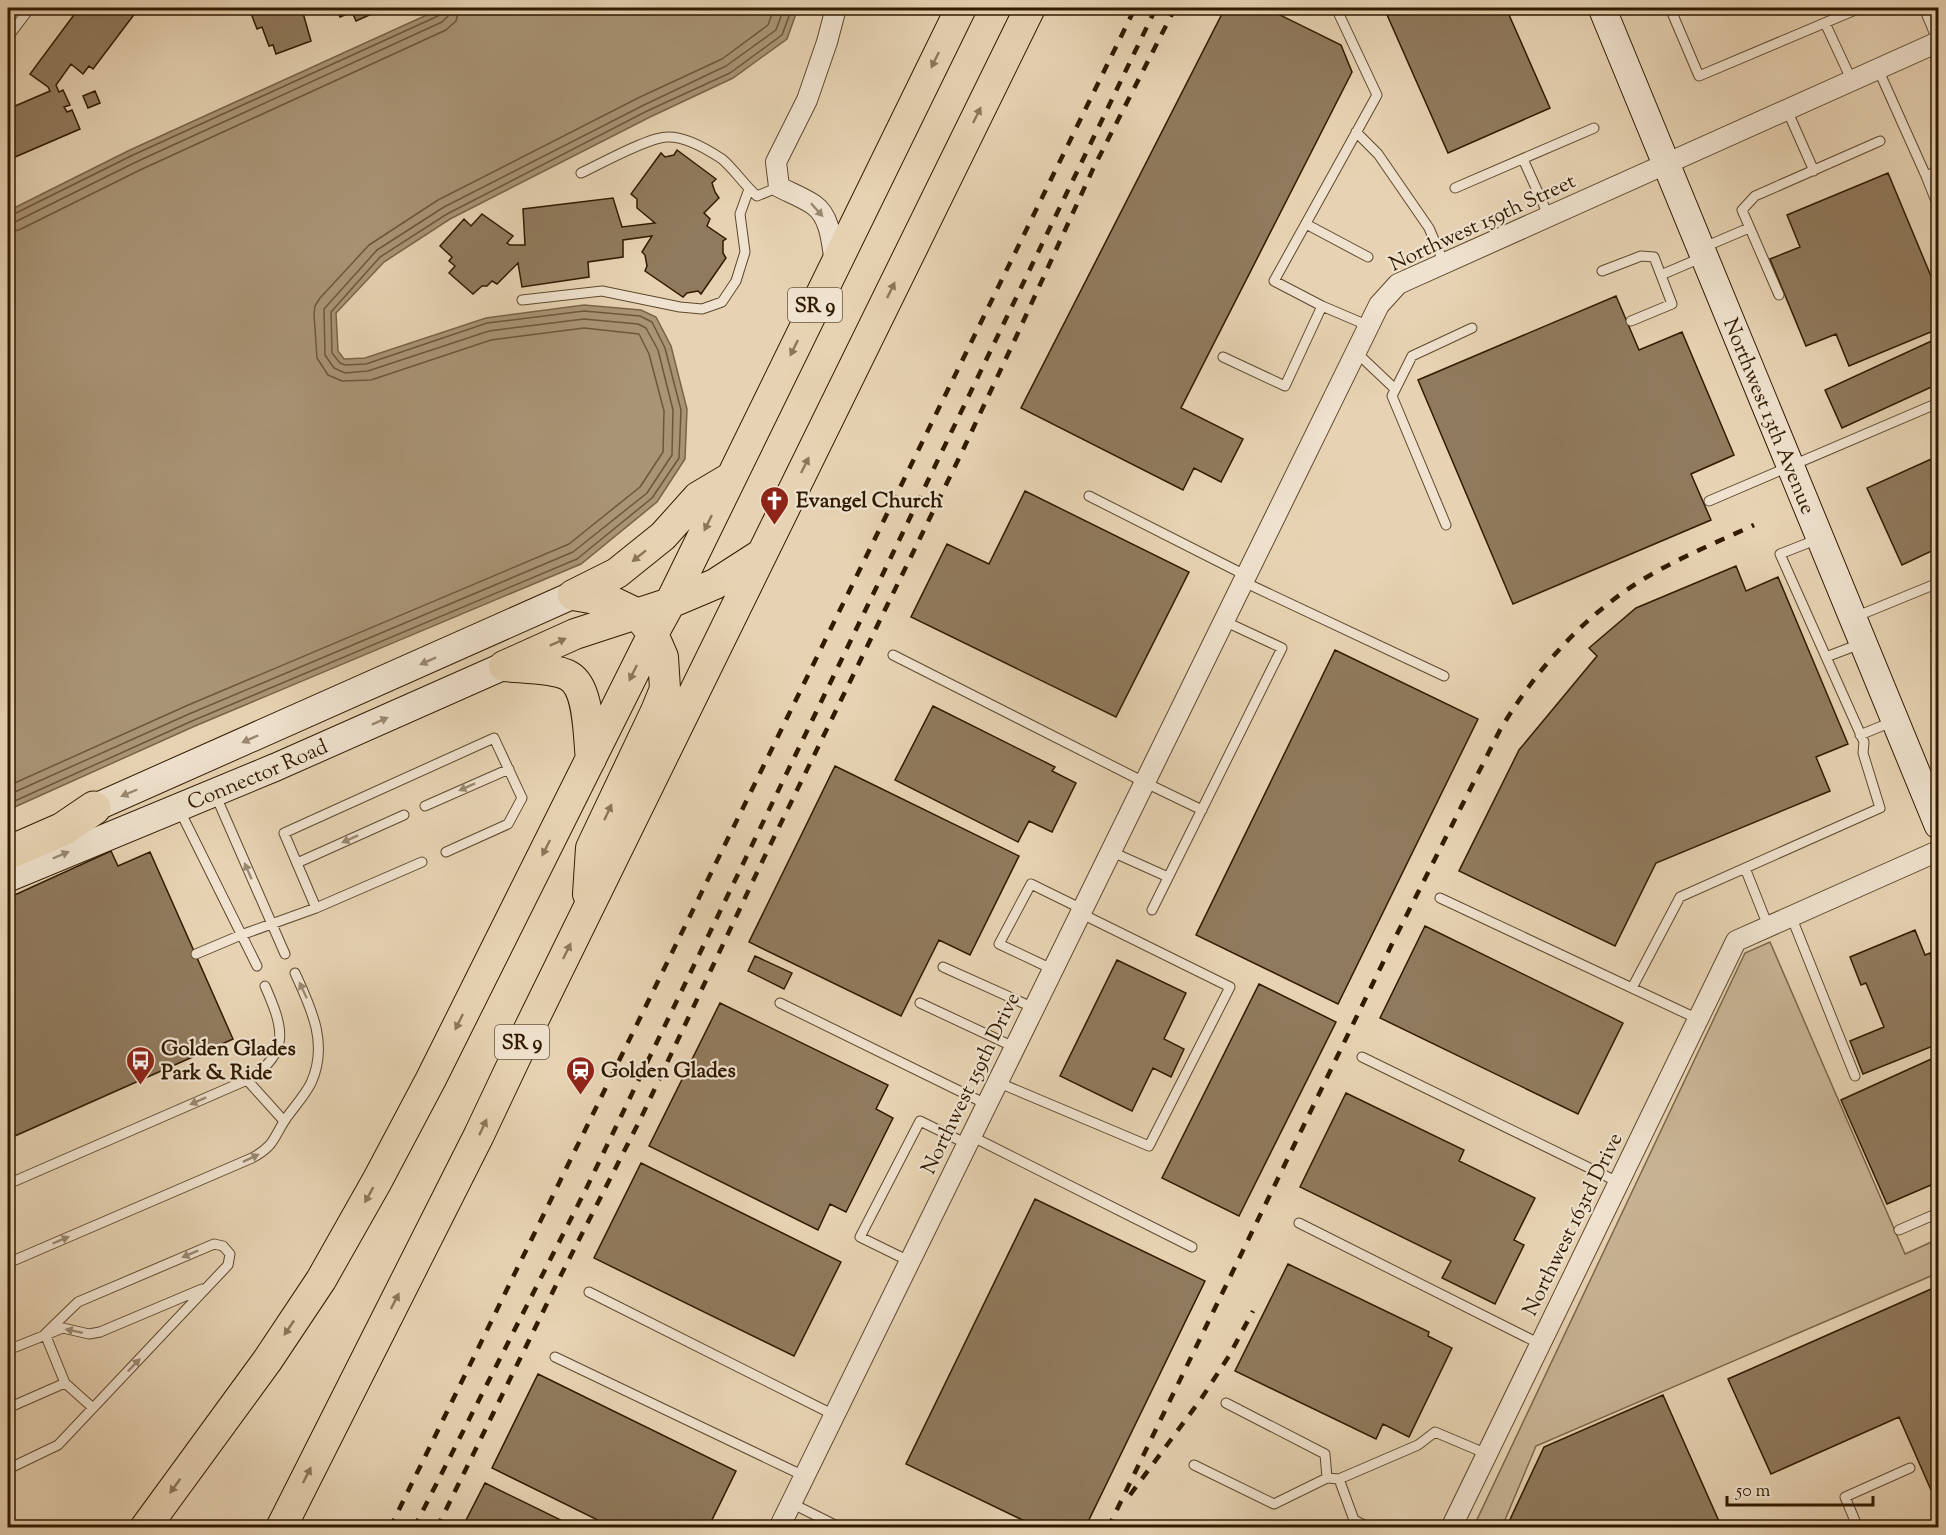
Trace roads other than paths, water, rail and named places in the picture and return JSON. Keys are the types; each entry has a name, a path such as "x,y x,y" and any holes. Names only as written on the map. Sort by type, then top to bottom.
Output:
{"highway":[{"path":"8,853 63,829 94,808"}],"main road":[{"name":"SR 9","path":"670,603 961,8"},
{"name":"SR 9","path":"281,1527 479,1135 760,555 1030,8"},
{"name":"Northwest 13th Avenue","path":"1602,8 1938,825"},
{"path":"573,596 617,573 663,536 698,497 730,478"},
{"path":"145,1527 267,1361 321,1280 377,1181 431,1079 591,759 644,624 670,603 716,584 760,555"},
{"path":"573,596 613,602 644,624 663,657 665,689 591,848 587,909"},
{"name":"Connector Road","path":"94,808 573,596"},
{"path":"504,666 575,634 644,624"},
{"path":"504,666 555,671 569,676 577,683 583,692 587,707 591,759"},
{"name":"Connector Road","path":"8,878 276,767 504,666"},
{"path":"8,838 70,812 94,808"}],"street":[{"path":"835,263 829,229 819,210 779,181 776,162 807,100 836,8"},
{"name":"Northwest 159th Street","path":"1204,660 1246,579 1379,305 1398,284 1938,42"},
{"name":"Northwest 159th Drive","path":"779,1527 1204,660"},
{"path":"201,761 214,792"},
{"path":"164,778 177,807"},
{"path":"1768,926 1938,850"},
{"name":"Northwest 163rd Drive","path":"1452,1527 1736,941 1768,926"}],"lane":[{"path":"8,37 30,8"},
{"path":"1336,8 1377,95 1275,281 1322,306 1369,326"},
{"path":"1670,8 1699,76 1860,8"},
{"path":"1924,8 1938,42"},
{"path":"1825,22 1852,81"},
{"path":"1878,69 1938,206"},
{"path":"1787,110 1814,171"},
{"path":"1455,188 1594,128"},
{"path":"1356,132 1378,154 1429,228 1444,264"},
{"path":"581,173 665,136 703,148 723,160 757,196 779,181"},
{"path":"1779,295 1742,210 1755,196 1881,141"},
{"path":"1523,159 1549,217"},
{"path":"1926,176 1938,171"},
{"path":"522,300 602,291 680,308 702,309 722,302 736,281 745,252 740,214 749,189"},
{"path":"1306,224 1368,257"},
{"path":"1661,275 1749,228"},
{"path":"1602,271 1641,256 1654,257 1672,304 1631,321"},
{"path":"1224,357 1285,386 1322,306"},
{"path":"1446,525 1392,396 1412,356 1472,327"},
{"path":"1356,352 1395,389"},
{"path":"1708,501 1938,403"},
{"path":"1089,496 1246,579 1444,676"},
{"path":"1632,988 1680,897 1880,808 1863,753 1864,742 1780,554 1821,538"},
{"path":"1853,618 1938,583"},
{"path":"1152,910 1282,648 1224,621"},
{"path":"1826,657 1864,642"},
{"path":"893,655 1202,810"},
{"path":"1860,735 1895,720"},
{"path":"316,908 284,833 494,738 522,798 508,824 446,852"},
{"path":"425,806 509,769"},
{"path":"214,792 285,954"},
{"path":"177,807 257,966"},
{"path":"297,863 404,815"},
{"path":"1110,851 1168,878"},
{"path":"196,954 241,934 316,908 422,862"},
{"path":"1745,868 1768,926"},
{"path":"997,1082 1149,1146 1230,987 1031,884 999,944 1052,969"},
{"path":"1440,898 1698,1019"},
{"path":"1791,916 1855,1076"},
{"path":"943,967 1034,1008"},
{"path":"8,1263 252,1158 271,1145 284,1121 311,1083 317,1064 318,1031 313,1010 295,973"},
{"path":"8,1184 247,1080 269,1063 277,1050 279,1025 265,986"},
{"path":"780,1003 986,1104"},
{"path":"920,1003 1014,1047"},
{"path":"1362,1057 1618,1182"},
{"path":"247,1080 284,1121"},
{"path":"909,1261 860,1237 920,1121 969,1140 1192,1247"},
{"path":"1899,1230 1938,1213"},
{"path":"1299,1222 1540,1344"},
{"path":"8,1469 58,1445 228,1265 230,1254 223,1246 214,1244 78,1302 45,1334"},
{"path":"8,1350 63,1328 89,1334 100,1332 207,1287"},
{"path":"589,1292 834,1415"},
{"path":"45,1334 65,1383 93,1408"},
{"path":"555,1357 804,1476"},
{"path":"8,1408 65,1383"},
{"path":"1226,1403 1325,1454 1326,1478"},
{"path":"1194,1465 1274,1504 1326,1478 1339,1479 1418,1445 1435,1432 1487,1454"},
{"path":"1858,1527 1845,1497 1910,1468"},
{"path":"1339,1479 1354,1520 1370,1527"},
{"path":"791,1503 841,1527"}],"water":[{"path":"442,8 798,8 787,39 733,78 650,117 450,219 384,262 336,313 338,351 344,359 365,358 486,318 584,305 641,310 656,317 671,346 687,409 685,459 657,502 581,564 195,726 8,810 8,211 130,150"}],"railway":[{"path":"390,1528 1135,8"},
{"path":"414,1528 586,1189 1156,8"},
{"path":"437,1528 640,1120 761,864 962,452 1093,169 1175,8"},
{"path":"1108,1528 1391,946 1500,730 1513,709 1527,688 1559,650 1594,615 1634,585 1663,568 1754,525"},
{"path":"1130,1495 1201,1399 1229,1356 1253,1311"}],"place":[{"name":"Evangel Church","path":"775,526"},
{"name":"Golden Glades Park & Ride","path":"140,1086"},
{"name":"Golden Glades","path":"580,1096"}]}
